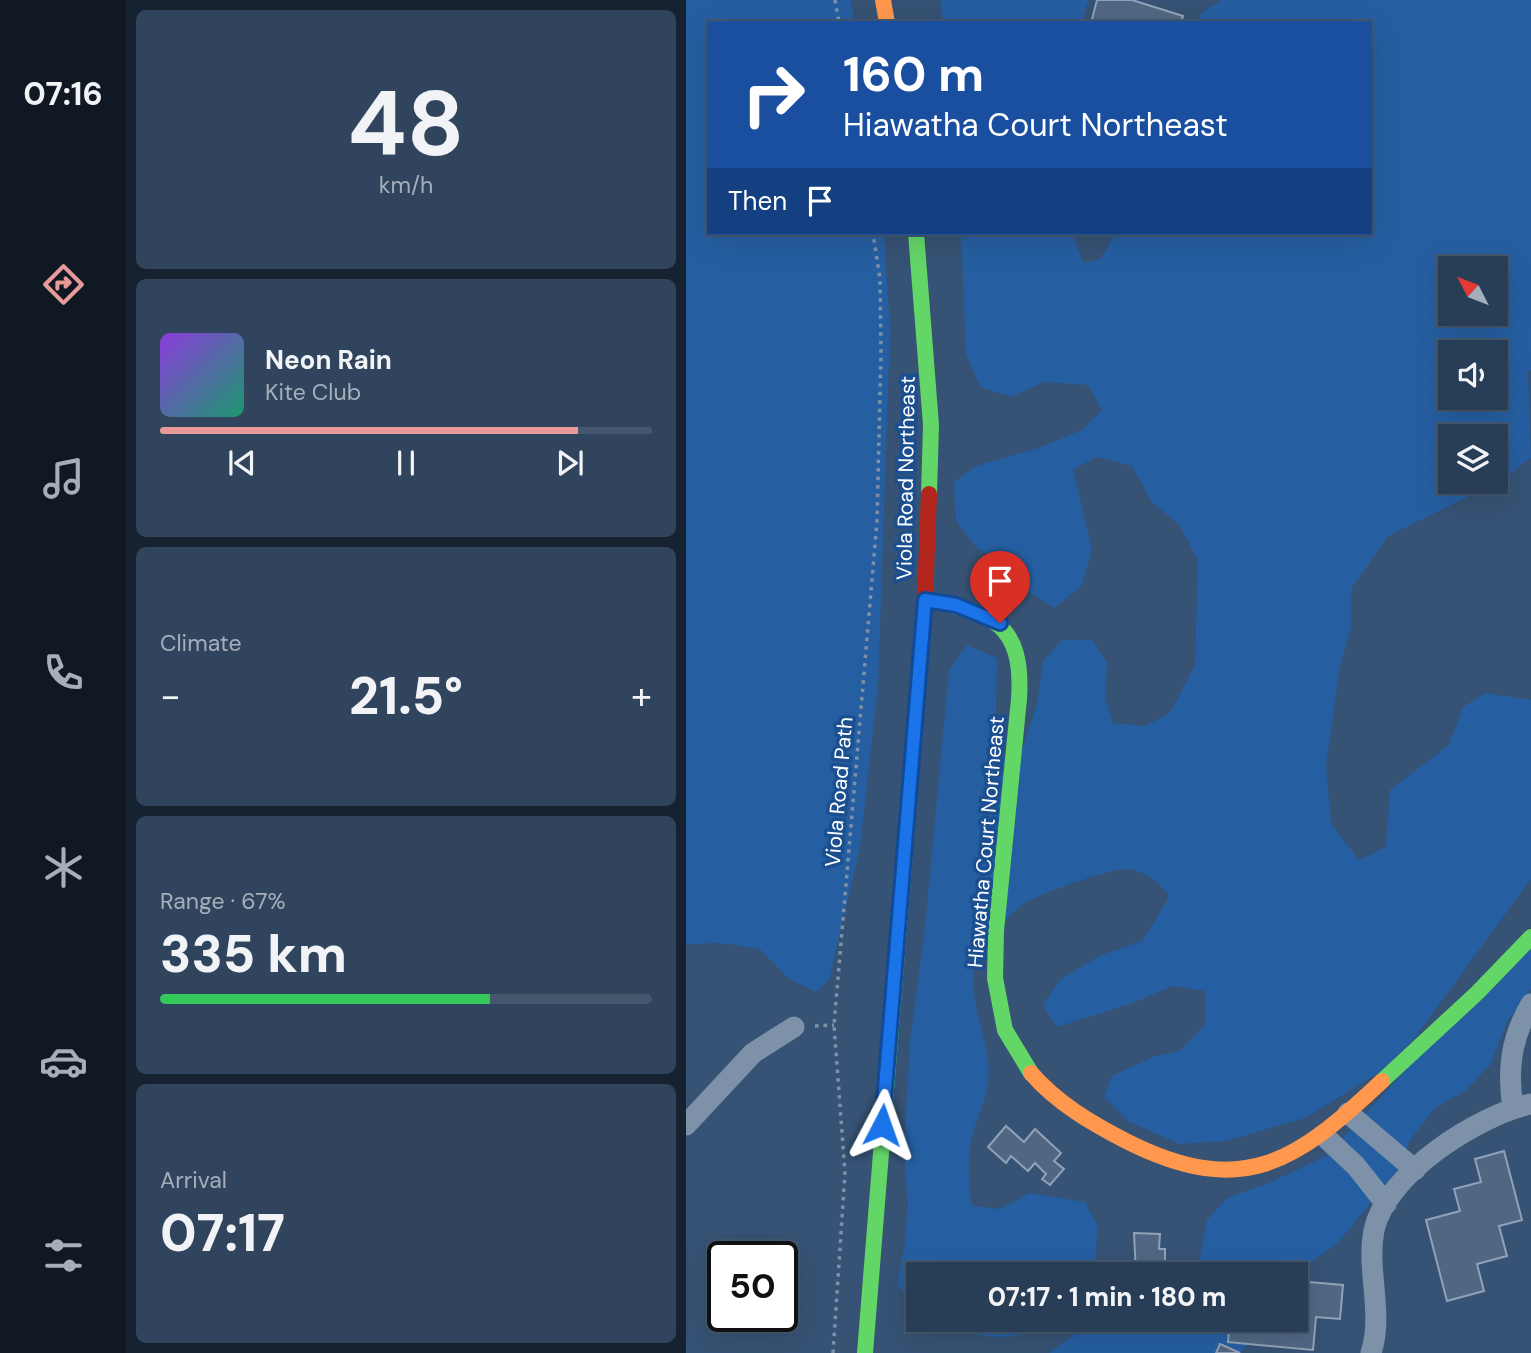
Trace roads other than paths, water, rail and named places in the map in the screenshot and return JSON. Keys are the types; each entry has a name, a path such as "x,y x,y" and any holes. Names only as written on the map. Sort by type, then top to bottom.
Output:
{"street":[{"path":"883,0 887,21"},
{"name":"Viola Road Northeast","path":"865,1353 925,600 931,425 916,235"},
{"name":"Hiawatha Court Northeast","path":"925,600 956,605 990,617 1009,632 1018,651 1020,686 994,967 1005,1030 1027,1068 1055,1097 1094,1125 1164,1157 1198,1168 1230,1171 1273,1162 1323,1135 1447,1023 1531,937"},
{"path":"1371,1353 1377,1318 1374,1231 1386,1204 1415,1170 1459,1133 1522,1106 1509,1082 1511,1056 1519,1028 1531,1004"},
{"path":"686,1125 753,1053 794,1027"},
{"path":"1348,1113 1415,1170"},
{"path":"1323,1135 1356,1166 1386,1204"}]}
